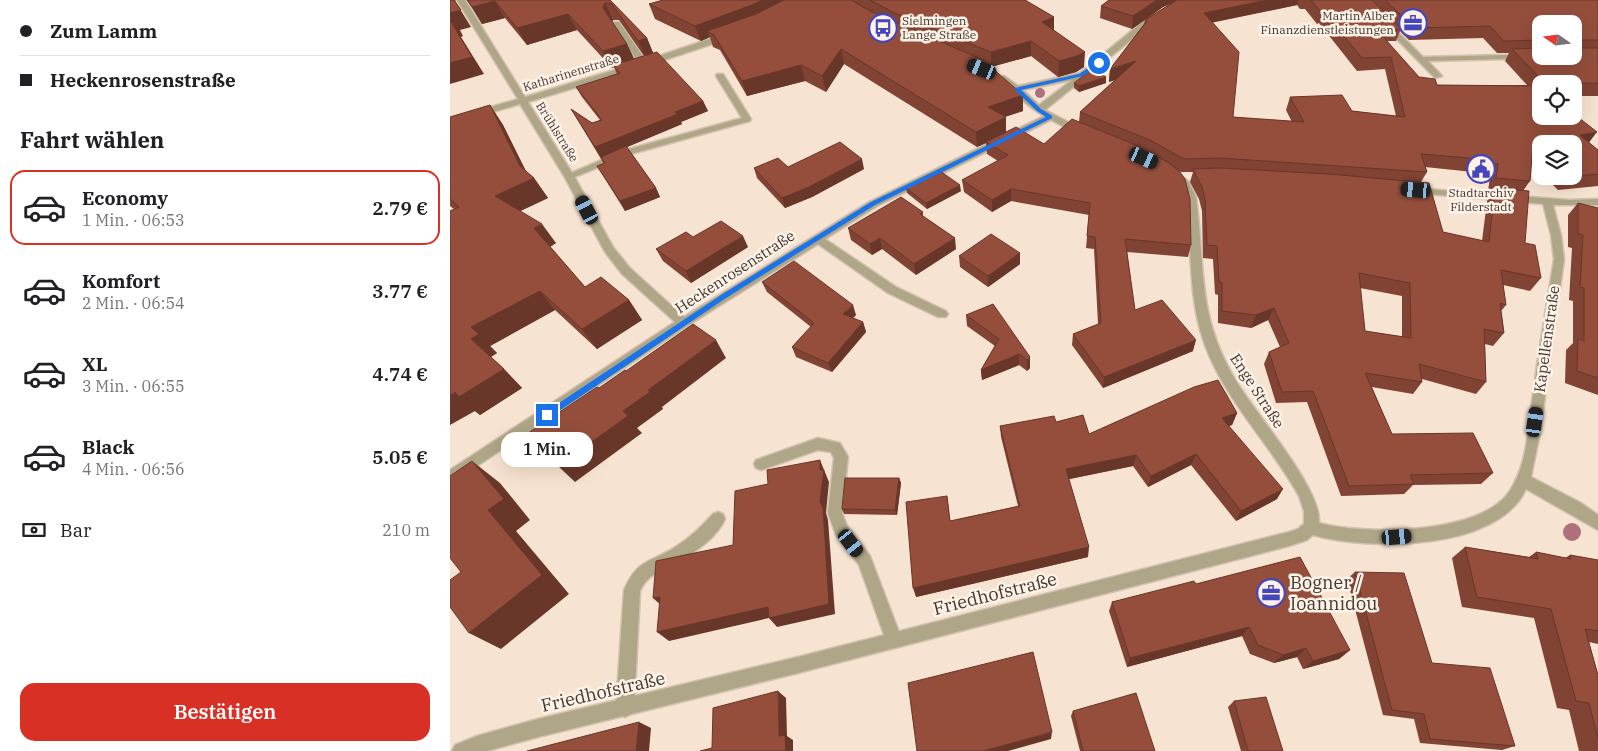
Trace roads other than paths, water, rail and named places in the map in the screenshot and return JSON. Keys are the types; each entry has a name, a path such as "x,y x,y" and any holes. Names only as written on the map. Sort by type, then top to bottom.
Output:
{"street":[{"name":"Brühlstraße","path":"461,0 569,176 593,223 615,257 626,271 683,323"},
{"path":"1039,110 1062,94 1081,75 1099,63 1149,22 1186,0"},
{"path":"1362,0 1438,76"},
{"path":"616,24 644,64"},
{"name":"Katharinenstraße","path":"450,122 644,64 732,34"},
{"path":"1421,59 1532,56"},
{"path":"996,75 1017,89 1039,110 1087,134"},
{"path":"1017,89 1081,75"},
{"name":"Brühlstraße","path":"569,176 628,152 747,119 720,76"},
{"name":"Heckenrosenstraße","path":"450,478 683,323 895,191 1050,117"},
{"name":"Enge Straße","path":"1166,169 1184,176 1192,205 1198,285 1206,334 1230,383 1311,503 1314,518 1312,528"},
{"path":"1407,189 1547,202 1598,202"},
{"name":"Kapellenstraße","path":"1523,480 1533,437 1559,258 1556,235 1547,202"},
{"path":"817,238 896,292 920,306 942,314"},
{"path":"761,464 818,444 835,447 841,457 835,513 841,530 865,561 894,640"},
{"path":"1312,528 1329,533 1363,537 1432,534 1462,527 1490,517 1513,500 1523,480 1576,508 1598,523"},
{"path":"625,708 632,590 637,578 645,569 676,556 702,537 718,519"},
{"name":"Friedhofstraße","path":"461,751 538,728 625,708 1289,539 1302,535 1312,528"}],"place":[{"name":"Martin Alber Finanzdienstleistungen","path":"1413,23"},
{"name":"Sielmingen Lange Straße","path":"883,28"},
{"name":"Stadtarchiv Filderstadt","path":"1481,169"},
{"name":"Bogner / Ioannidou","path":"1271,593"}]}
